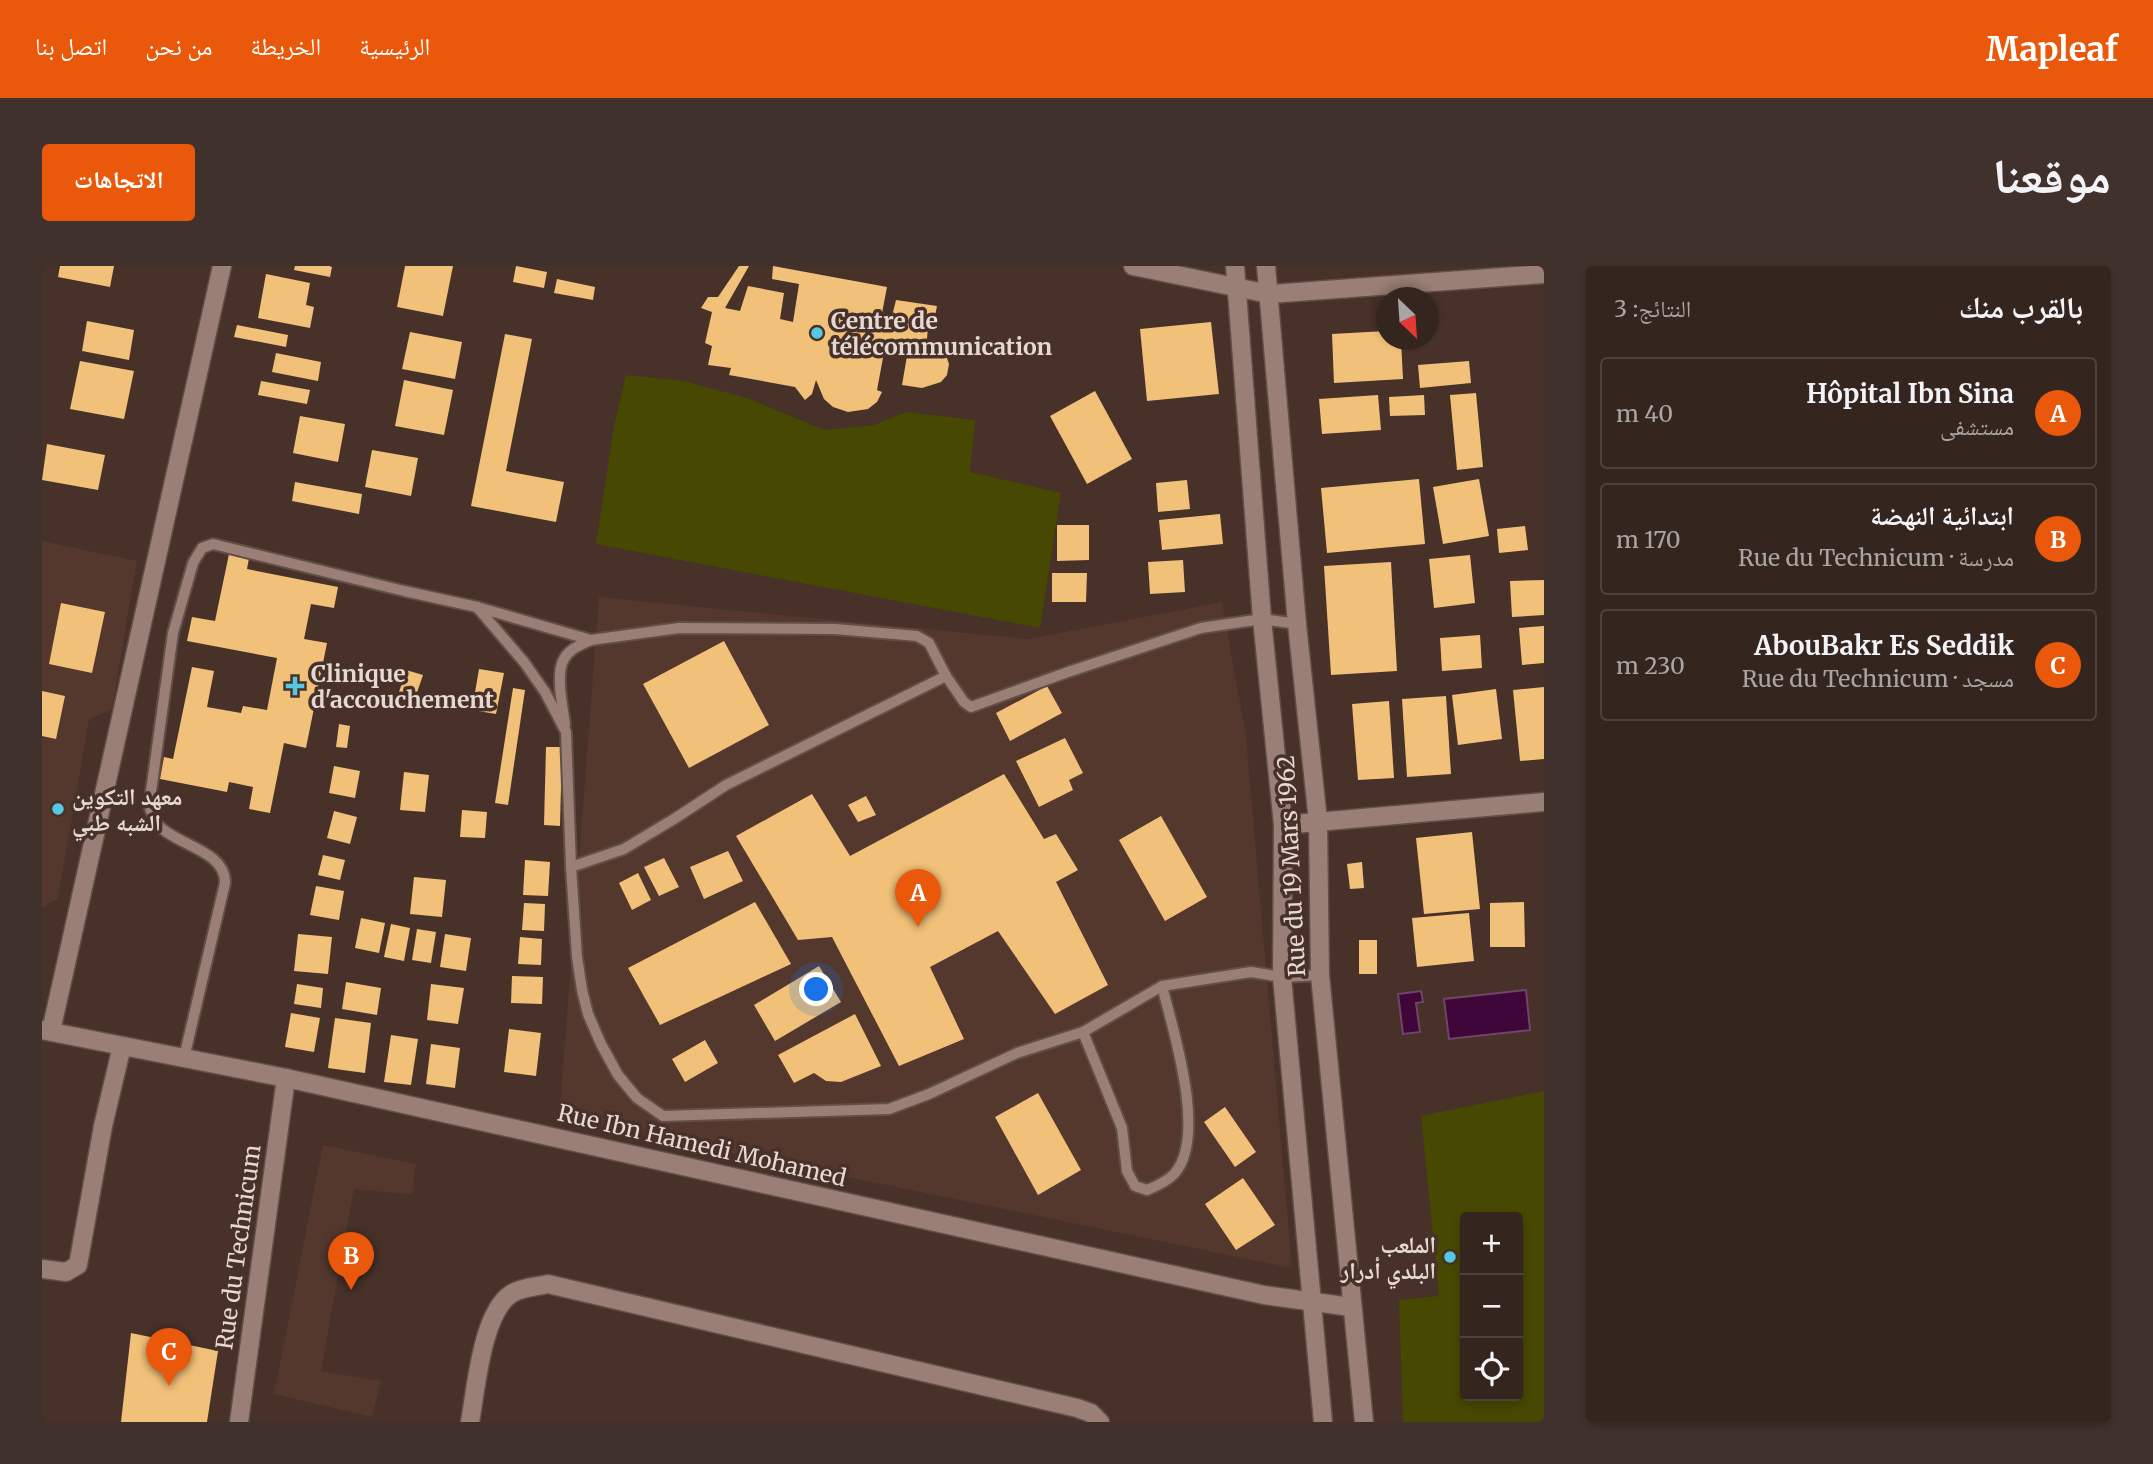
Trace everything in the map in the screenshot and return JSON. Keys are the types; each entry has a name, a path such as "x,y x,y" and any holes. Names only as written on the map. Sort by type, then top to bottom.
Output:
{"street":[{"path":"46,1031 222,266"},
{"path":"1133,266 1269,294 1544,274"},
{"name":"Rue du 19 Mars 1962","path":"1235,266 1262,619 1283,825 1282,977 1323,1422"},
{"name":"Rue du 19 Mars 1962","path":"1266,266 1297,624 1318,821 1320,975 1364,1422"},
{"path":"1283,825 1544,802"},
{"name":"Rue Ibn Hamedi Mohamed","path":"46,1031 285,1078 1250,1292 1352,1307"},
{"path":"42,1269 66,1272 78,1265 103,1126 122,1046"},
{"name":"Rue du Technicum","path":"239,1422 285,1078"},
{"path":"470,1422 488,1328 500,1305 519,1289 548,1284 1077,1408 1091,1413 1100,1422"}],"lane":[{"path":"184,1058 225,874 219,864 160,828 149,806 173,633 193,563 202,548 213,544 404,592 478,607 591,640"},
{"path":"478,607 524,662 545,692 566,732"},
{"path":"1297,624 1262,619 1201,628 1068,671 971,707 964,702 946,676 929,643 916,636 835,629 679,628 591,640 573,648 559,670 566,732 571,867 577,957 588,1014 618,1075 637,1098 663,1116 889,1109 929,1094 1017,1053 1083,1032 1162,986 1251,972 1282,977 1320,975"},
{"path":"571,867 624,849 726,785 946,676"},
{"path":"1083,1032 1122,1128 1127,1171 1135,1186 1147,1191 1160,1185 1175,1172 1186,1151 1189,1130 1182,1066 1162,986"}],"shaded area":[{"path":"626,375 684,381 747,398 824,430 874,425 906,412 975,420 970,472 1061,493 1040,628 596,544 614,426"},
{"name":"معهد التكوين الشبه طبي","path":"42,541 137,561 112,709 89,720 58,898 42,908"},
{"path":"599,597 1028,639 1222,602 1246,736 1292,1268 559,1118"},
{"path":"1526,990 1530,1030 1449,1039 1444,999"},
{"path":"1421,991 1423,1002 1416,1003 1420,1032 1403,1034 1398,994"},
{"name":"الملعب البلدي أدرار","path":"1544,1091 1544,1422 1403,1422 1399,1300 1439,1296 1421,1116"},
{"path":"323,1145 416,1164 412,1195 354,1189 321,1371 381,1381 372,1417 274,1394"}],"building":[{"path":"60,266 114,266 110,287 58,277"},
{"path":"295,266 332,267 330,277 294,270"},
{"path":"405,266 453,266 443,316 397,307"},
{"path":"516,266 547,272 544,288 513,282"},
{"name":"Centre de télécommunication","path":"739,266 749,266 725,308 740,311 748,286 784,293 780,319 793,322 799,284 772,279 773,266 887,287 882,313 892,316 896,300 937,306 933,326 928,326 927,339 943,347 949,364 947,375 941,382 922,388 902,385 908,350 885,347 877,390 882,392 877,402 868,409 848,412 833,407 824,399 816,380 812,394 805,400 795,387 729,375 731,368 708,365 712,346 705,343 712,312 701,308 708,297 718,297"},
{"path":"266,274 310,283 306,305 314,307 310,328 258,318"},
{"path":"557,279 595,287 593,300 554,293"},
{"path":"87,321 134,330 129,360 82,351"},
{"path":"1211,322 1219,394 1147,401 1140,329"},
{"path":"237,325 288,335 286,347 234,337"},
{"path":"410,332 462,342 455,379 402,369"},
{"path":"1376,332 1376,350 1402,350 1403,379 1334,383 1332,334"},
{"path":"505,334 532,339 506,471 564,482 556,522 471,506"},
{"path":"276,353 321,362 318,381 272,372"},
{"path":"80,361 134,371 124,419 70,409"},
{"path":"1469,361 1471,383 1420,388 1418,365"},
{"path":"404,380 453,390 444,435 395,426"},
{"path":"261,381 310,390 307,404 258,395"},
{"path":"1095,391 1132,459 1087,484 1050,416"},
{"path":"1476,393 1483,467 1457,470 1450,395"},
{"path":"1378,395 1381,430 1322,434 1319,399"},
{"path":"1424,395 1425,415 1390,416 1389,397"},
{"path":"300,416 345,424 338,462 293,453"},
{"path":"47,444 105,455 98,490 42,480"},
{"path":"372,450 418,458 411,496 365,487"},
{"path":"1419,479 1425,544 1327,553 1321,488"},
{"path":"1479,479 1489,536 1443,544 1433,487"},
{"path":"1187,480 1190,509 1158,512 1156,483"},
{"path":"295,482 362,494 359,514 292,501"},
{"path":"1220,514 1223,544 1162,550 1159,520"},
{"path":"1057,525 1089,525 1089,560 1057,561"},
{"path":"1525,526 1528,550 1499,553 1497,529"},
{"name":"Clinique d'accouchement","path":"229,554 249,558 247,569 338,587 334,608 311,604 304,639 327,643 306,748 284,743 270,813 249,809 253,787 229,782 227,792 160,779 164,757 173,759 192,667 214,671 207,707 241,713 243,706 267,710 277,658 187,641 192,617 215,621"},
{"path":"1470,555 1475,603 1434,608 1429,559"},
{"path":"1183,560 1185,592 1150,594 1148,562"},
{"path":"1391,562 1397,671 1331,675 1324,566"},
{"path":"1052,573 1087,573 1086,602 1052,602"},
{"path":"1544,580 1544,615 1512,617 1510,581"},
{"path":"61,603 105,612 92,673 49,664"},
{"path":"1544,626 1544,663 1522,665 1519,628"},
{"path":"1480,635 1482,668 1442,671 1440,638"},
{"path":"724,641 769,725 689,768 643,684"},
{"path":"479,669 504,673 496,714 472,710"},
{"path":"406,670 423,675 411,710 395,705"},
{"path":"1047,686 1062,713 1010,741 996,713"},
{"path":"1544,687 1544,759 1520,761 1513,690"},
{"path":"513,688 525,690 508,805 495,803"},
{"path":"1496,689 1502,739 1458,745 1452,695"},
{"path":"42,691 65,696 56,739 42,736"},
{"path":"1446,696 1451,774 1407,777 1402,699"},
{"path":"1389,701 1394,778 1358,780 1352,704"},
{"path":"339,724 350,726 347,748 336,747"},
{"path":"1065,738 1083,773 1069,780 1073,790 1039,807 1016,761"},
{"path":"546,747 562,747 560,826 544,825"},
{"path":"334,766 360,771 355,798 329,793"},
{"path":"404,772 429,775 425,812 400,810"},
{"path":"1004,774 1044,839 1056,834 1078,870 1056,882 1108,985 1055,1014 998,931 930,967 964,1039 899,1066 832,937 798,940 736,836 812,794 850,856"},
{"path":"866,796 876,815 858,822 848,805"},
{"path":"462,810 487,812 485,838 460,837"},
{"path":"334,811 357,817 350,844 327,838"},
{"path":"1161,816 1207,897 1165,921 1119,840"},
{"path":"1472,832 1480,909 1424,914 1416,838"},
{"path":"728,851 743,881 704,899 690,867"},
{"path":"323,855 345,860 340,880 318,875"},
{"path":"664,858 679,887 659,896 644,867"},
{"path":"525,860 550,862 548,896 523,895"},
{"path":"1362,862 1364,888 1350,889 1347,864"},
{"path":"638,873 651,900 632,910 619,883"},
{"path":"414,877 446,880 442,917 410,914"},
{"path":"316,886 344,891 339,920 310,915"},
{"path":"755,902 791,964 660,1025 628,968"},
{"path":"1524,902 1525,947 1490,947 1490,903"},
{"path":"524,903 545,904 544,931 522,930"},
{"path":"1469,913 1474,961 1417,967 1412,918"},
{"path":"361,918 385,923 379,953 355,948"},
{"path":"391,924 410,928 404,961 384,957"},
{"path":"417,929 436,932 431,963 412,960"},
{"path":"298,934 332,937 328,974 294,971"},
{"path":"445,934 471,938 466,971 440,967"},
{"path":"520,937 542,939 541,965 518,964"},
{"path":"1359,940 1377,940 1377,974 1359,974"},
{"path":"819,966 841,1002 775,1041 754,1005"},
{"path":"512,976 543,977 542,1004 511,1003"},
{"path":"346,982 381,988 377,1015 342,1009"},
{"path":"297,984 323,988 321,1008 294,1004"},
{"path":"431,984 464,988 458,1024 427,1020"},
{"path":"291,1013 320,1018 314,1052 285,1047"},
{"path":"855,1014 881,1066 841,1082 826,1081 814,1073 794,1083 778,1055"},
{"path":"335,1018 371,1023 365,1073 328,1068"},
{"path":"509,1029 541,1033 536,1076 504,1072"},
{"path":"391,1035 418,1039 411,1085 384,1082"},
{"path":"705,1040 718,1063 685,1082 672,1059"},
{"path":"431,1044 460,1048 455,1088 426,1084"},
{"path":"1038,1093 1081,1170 1038,1195 995,1117"},
{"path":"1225,1107 1256,1152 1235,1167 1204,1122"},
{"path":"1243,1178 1275,1225 1236,1250 1205,1204"},
{"path":"131,1333 218,1351 207,1422 121,1422"}],"place":[{"name":"Centre de télécommunication","path":"817,333"},
{"name":"Clinique d'accouchement","path":"295,686"},
{"name":"معهد التكوين الشبه طبي","path":"58,809"},
{"name":"Hôpital Ibn Sina","path":"918,927"},
{"name":"الملعب البلدي أدرار","path":"1450,1257"},
{"name":"ابتدائية النهضة","path":"351,1290"},
{"name":"AbouBakr Es Seddik","path":"169,1386"}]}
